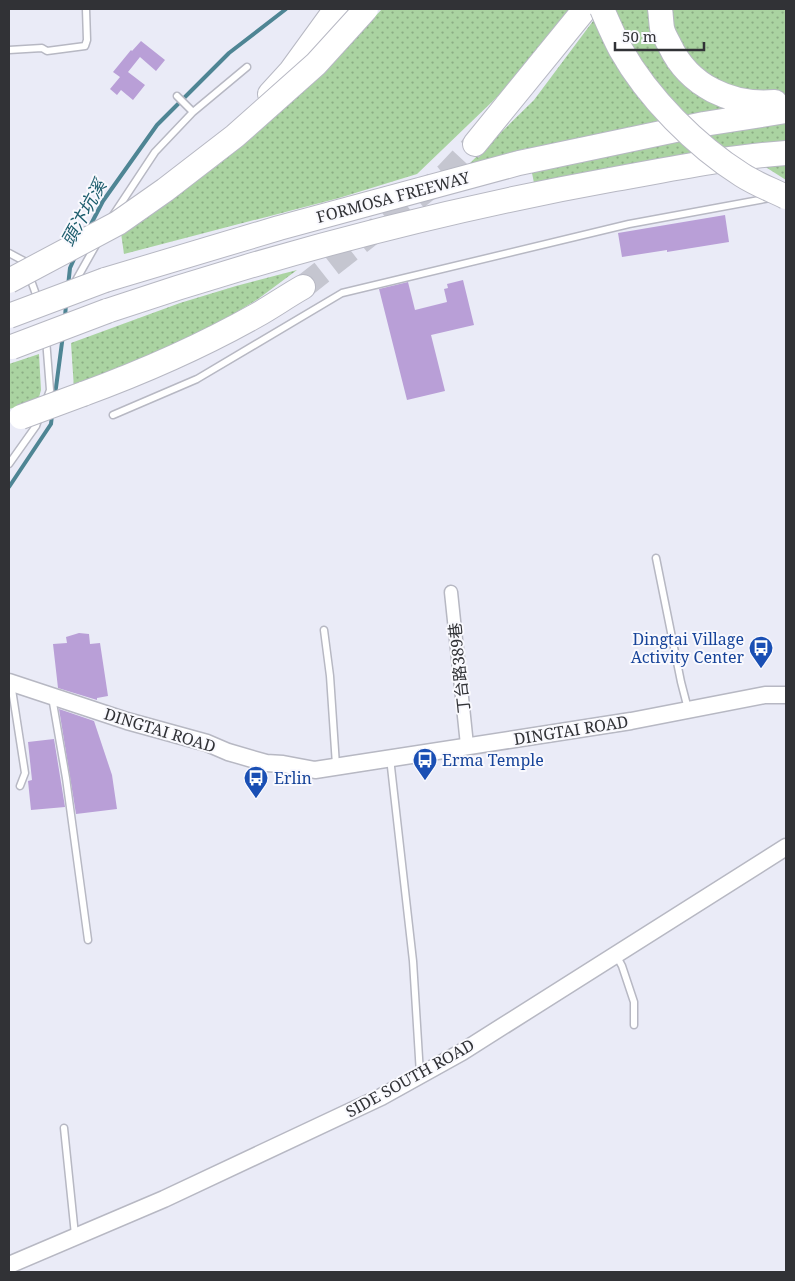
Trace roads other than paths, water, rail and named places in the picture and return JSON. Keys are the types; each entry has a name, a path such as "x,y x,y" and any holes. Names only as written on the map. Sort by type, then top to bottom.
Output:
{"highway":[{"path":"235,136 250,115 291,71 336,9"},
{"path":"9,281 118,223 235,136 316,64 366,9"},
{"path":"660,9 662,29 675,57 702,85 719,94 738,100 762,103 786,100"},
{"path":"475,144 588,10 669,114 706,148 743,175 786,197"},
{"name":"FORMOSA FREEWAY","path":"9,316 105,280 279,228 519,163 704,124 786,111"},
{"name":"FORMOSA FREEWAY","path":"10,347 107,311 200,280 468,208 746,156 786,153"},
{"path":"15,419 128,378 258,315 303,287"}],"street":[{"name":"丁台路389巷","path":"451,592 467,745"},
{"name":"DINGTAI ROAD","path":"10,682 127,721 207,743 228,752 266,763 315,770 631,721 764,695 786,694"},
{"name":"SIDE SOUTH ROAD","path":"9,1265 164,1199 382,1097 462,1052 786,847"}],"lane":[{"path":"9,50 42,48 47,51 85,46 87,40 86,9"},
{"path":"69,285 76,282 113,214 155,152 193,112 247,67"},
{"path":"178,96 193,112"},
{"path":"113,415 197,379 342,293 629,224 778,196 786,197"},
{"path":"9,253 24,261 42,312"},
{"path":"37,298 45,294"},
{"path":"9,464 36,426 50,390 45,328"},
{"path":"656,558 680,682 688,709"},
{"path":"324,630 330,676 336,766"},
{"path":"10,682 25,773 20,786"},
{"path":"52,696 66,778 88,940"},
{"path":"390,758 413,961 420,1076"},
{"path":"615,954 622,966 634,1002 634,1026"},
{"path":"64,1128 76,1236"}],"waterway":[{"name":"頭汴坑溪","path":"89,228 103,201 157,125 229,53 286,9"},
{"name":"頭汴坑溪","path":"68,286 70,268 75,257"},
{"name":"頭汴坑溪","path":"65,318 66,303"},
{"name":"頭汴坑溪","path":"55,395 63,335"},
{"name":"頭汴坑溪","path":"9,487 51,424 52,415"}],"tunnel":[{"path":"303,287 447,174 475,144"}],"place":[{"name":"Dingtai Village Activity Center","path":"761,669"},
{"name":"Erma Temple","path":"425,781"},
{"name":"Erlin","path":"256,799"}]}
